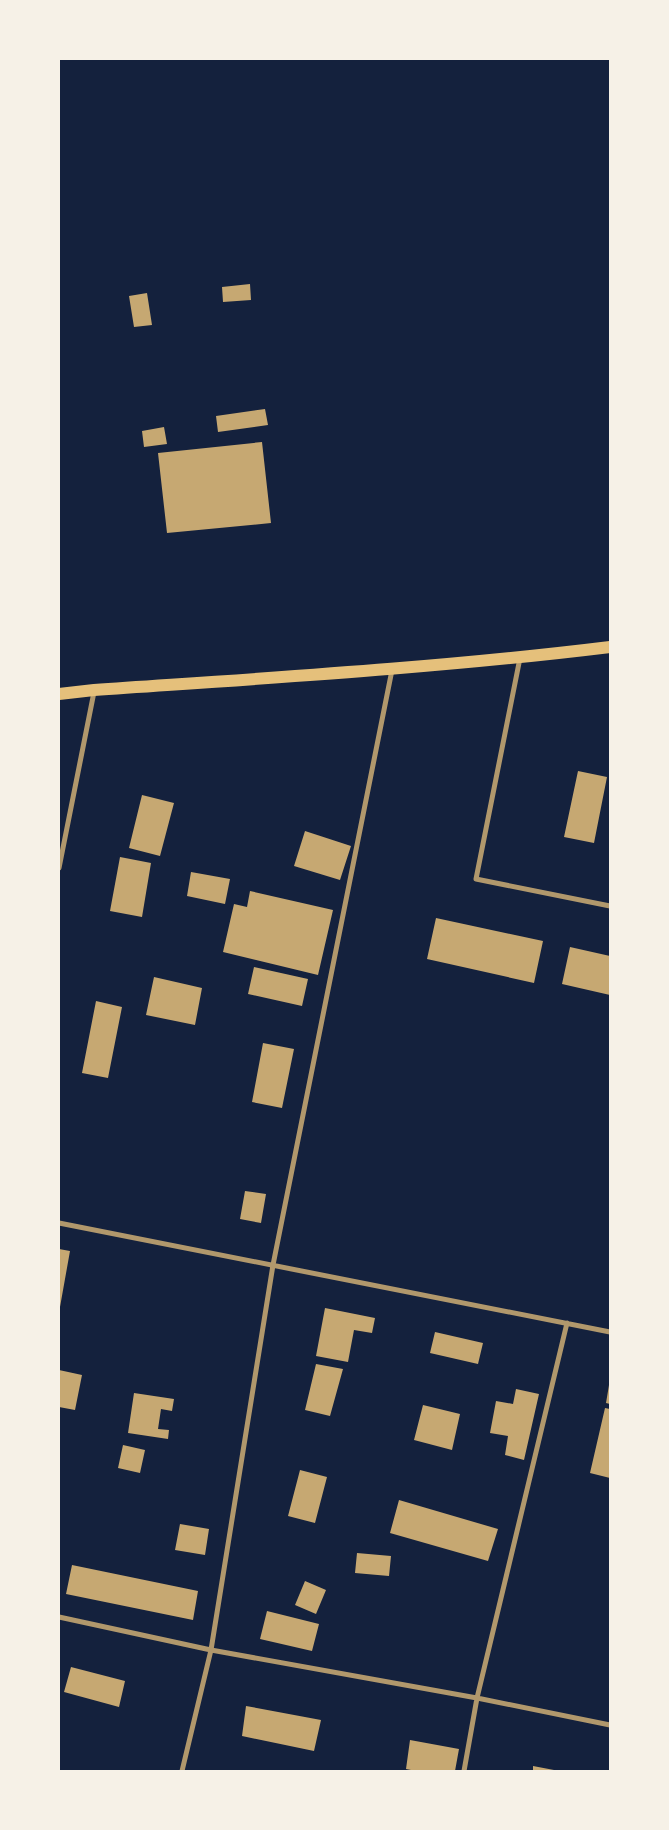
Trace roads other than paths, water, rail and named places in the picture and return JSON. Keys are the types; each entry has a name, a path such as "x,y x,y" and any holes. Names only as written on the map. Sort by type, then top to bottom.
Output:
{"main road":[{"path":"59,694 392,670 610,647"}],"street":[{"path":"520,658 476,878 610,906"},
{"path":"182,1771 211,1650 273,1265 392,670"},
{"path":"59,868 94,690"},
{"path":"59,1223 610,1332"},
{"path":"464,1771 476,1698 567,1324"},
{"path":"59,1617 211,1650 476,1698 610,1725"}]}
